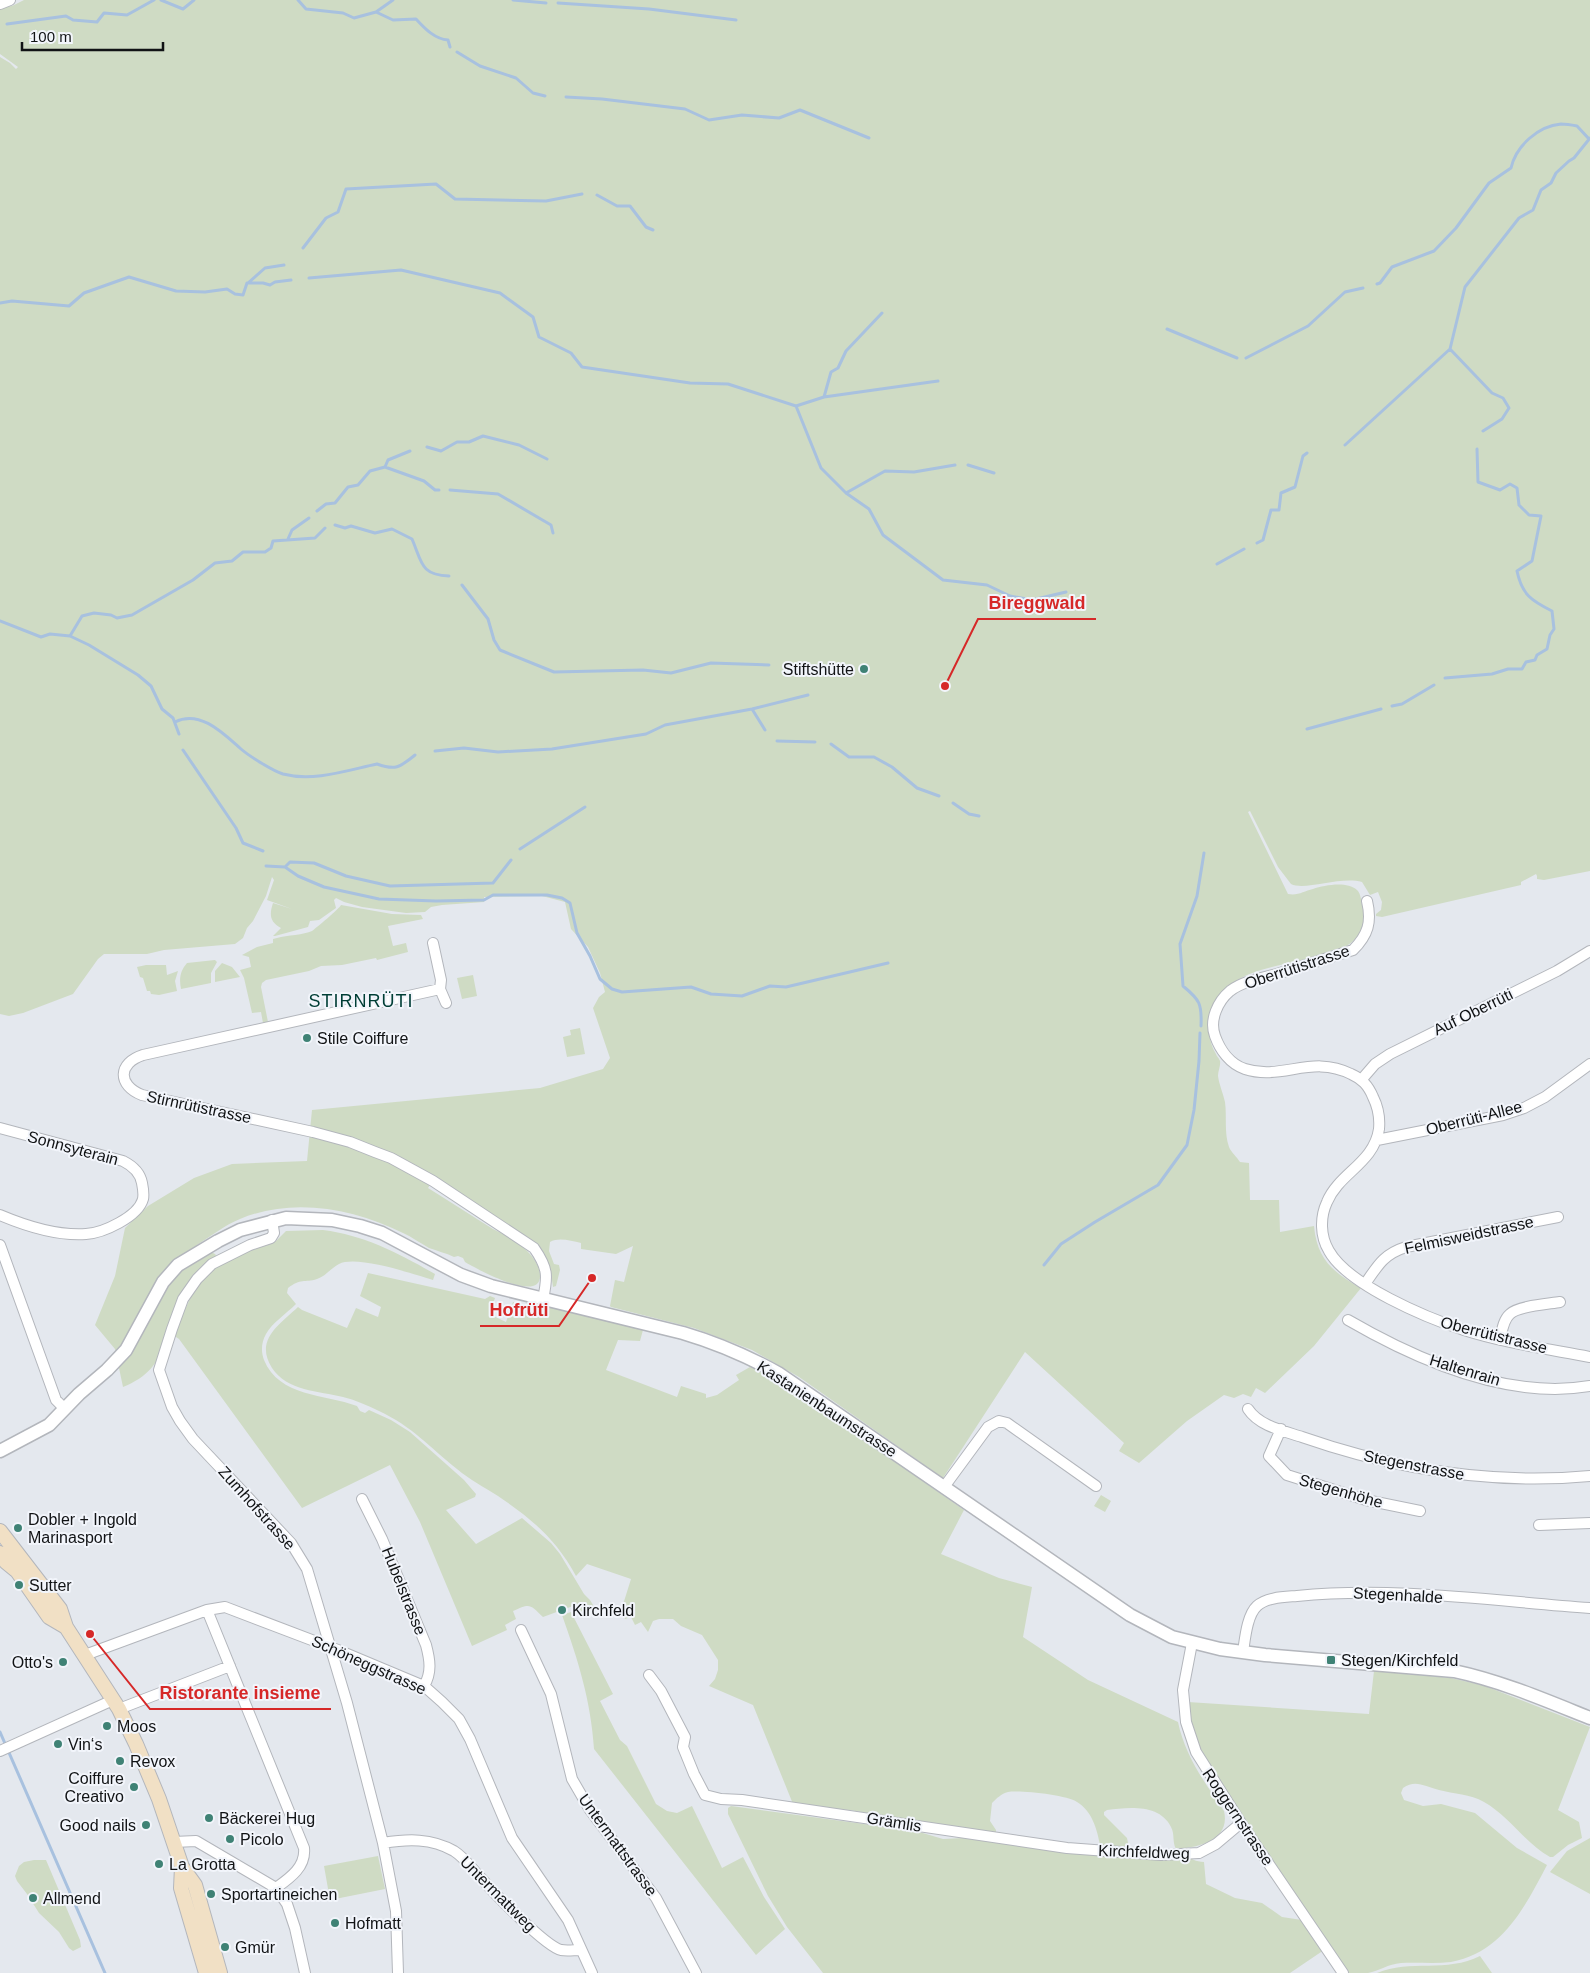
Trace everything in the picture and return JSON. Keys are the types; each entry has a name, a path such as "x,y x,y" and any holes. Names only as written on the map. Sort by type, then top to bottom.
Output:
{"main road":[{"path":"0,1531 60,1609 66,1627 116,1704 139,1752 182,1867 195,1885 220,1973"},
{"path":"0,1553 6,1562 18,1571 50,1617 66,1627"},
{"path":"182,1867 181,1888 206,1973"}],"street":[{"path":"0,4 10,0"},
{"name":"Oberrütistrasse","path":"1367,901 1370,920 1368,931 1353,950 1240,985 1224,997 1217,1008 1213,1029 1221,1049 1229,1059 1242,1068 1258,1072 1275,1072 1315,1065 1332,1067 1362,1079 1368,1086 1379,1112 1377,1140 1370,1154 1332,1193 1323,1212 1322,1226 1329,1252 1346,1271 1404,1306 1439,1322 1500,1340 1590,1358"},
{"path":"433,943 441,980 440,989 446,1003"},
{"name":"Auf Oberrüti","path":"1362,1079 1375,1064 1390,1054 1558,971 1590,951"},
{"name":"Stirnrütistrasse","path":"440,989 143,1055 133,1059 127,1065 124,1080 131,1089 142,1095 313,1132 350,1142 391,1158 433,1181 534,1248 542,1260 546,1271 547,1281 543,1299"},
{"name":"Oberrüti-Allee","path":"1377,1140 1503,1115 1524,1108 1545,1097 1590,1064"},
{"name":"Sonnsyterain","path":"0,1128 131,1164 141,1180 143,1194 140,1205 131,1214 107,1229 87,1234 64,1233 38,1228 0,1215"},
{"name":"Felmisweidstrasse","path":"1365,1284 1382,1259 1393,1251 1558,1217"},
{"name":"Kastanienbaumstrasse","path":"0,1451 49,1425 64,1408 107,1370 126,1350 163,1282 178,1265 218,1240 240,1230 272,1220 306,1218 332,1220 382,1233 472,1280 683,1333 744,1355 778,1374 1130,1615 1172,1637 1192,1643 1243,1652 1454,1671 1512,1687 1590,1718"},
{"name":"Zumhofstrasse","path":"272,1220 274,1233 271,1238 230,1254 212,1264 197,1280 184,1300 161,1359 159,1370 172,1407 193,1439 291,1543 304,1563 320,1607 330,1647 334,1654 383,1843 396,1911 398,1973"},
{"path":"0,1245 56,1400 64,1408"},
{"path":"1500,1340 1506,1320 1511,1312 1522,1308 1560,1302"},
{"name":"Haltenrain","path":"1348,1320 1382,1340 1415,1354 1495,1381 1562,1389 1590,1386"},
{"name":"Stegenstrasse","path":"1248,1410 1262,1421 1330,1447 1436,1471 1504,1478 1590,1476"},
{"path":"944,1487 988,1427 999,1421 1008,1423 1096,1486"},
{"name":"Stegenhöhe","path":"1280,1429 1269,1456 1287,1476 1366,1500 1420,1511"},
{"name":"Hubelstrasse","path":"362,1499 382,1539 426,1645 430,1666 429,1675 424,1686"},
{"path":"1539,1525 1590,1523"},
{"name":"Stegenhalde","path":"1243,1652 1253,1611 1258,1604 1283,1598 1351,1592 1590,1608"},
{"name":"Schöneggstrasse","path":"85,1655 216,1607 230,1608 424,1686 459,1719 470,1739 512,1838 568,1920 592,1973"},
{"path":"207,1610 305,1851 304,1860 298,1870 276,1888"},
{"name":"Untermattstrasse","path":"521,1630 551,1694 572,1779 590,1810 656,1898 696,1973"},
{"name":"Roggernstrasse","path":"1192,1643 1183,1690 1186,1722 1196,1752 1206,1771 1343,1973"},
{"path":"0,1751 116,1704 230,1666"},
{"name":"Grämlis","path":"649,1675 661,1691 685,1737 683,1747 705,1795 721,1799 742,1800 1067,1848"},
{"name":"Kirchfeldweg","path":"1067,1848 1161,1855 1199,1853 1216,1844 1241,1823"},
{"name":"Untermattweg","path":"383,1843 400,1840 420,1840 437,1844 455,1852 464,1858 503,1902 550,1944 562,1950 580,1950"},
{"path":"174,1842 196,1841 276,1888 287,1904 295,1928 305,1973"}],"green space":[{"path":"24,0 1590,0 1590,871 1544,880 1537,879 1536,874 1521,882 1521,885 1382,917 1376,916 1381,910 1382,902 1378,892 1370,895 1362,882 1344,881 1305,886 1291,884 1278,867 1250,811 1248,812 1288,894 1298,894 1330,885 1348,885 1357,890 1361,897 1362,905 1361,931 1346,947 1321,956 1261,970 1234,982 1215,1002 1209,1033 1212,1047 1220,1061 1218,1076 1225,1102 1227,1142 1240,1162 1249,1163 1250,1200 1279,1200 1280,1232 1314,1226 1319,1248 1328,1264 1343,1277 1361,1288 1314,1346 1265,1393 1256,1388 1251,1397 1243,1394 1234,1398 1224,1395 1187,1421 1139,1463 1119,1451 1124,1443 1025,1352 943,1478 799,1377 752,1350 694,1328 611,1307 615,1280 624,1282 633,1246 616,1254 581,1249 581,1243 569,1240 550,1242 549,1251 554,1264 559,1265 560,1270 556,1286 553,1287 547,1260 534,1242 434,1179 428,1188 514,1240 528,1251 539,1268 538,1283 531,1286 520,1286 507,1282 471,1266 463,1258 454,1257 429,1248 384,1224 364,1217 322,1208 280,1208 260,1212 229,1224 197,1245 215,1254 217,1257 203,1267 184,1289 159,1358 139,1379 123,1387 115,1349 95,1325 115,1276 125,1228 148,1206 194,1178 232,1164 307,1161 312,1110 540,1088 603,1069 610,1058 593,1008 599,997 605,992 600,973 588,947 571,929 565,902 542,896 484,897 484,902 442,905 431,907 425,912 406,913 362,907 336,898 334,900 336,908 319,920 310,921 308,927 273,936 281,928 271,918 273,903 292,909 267,900 274,880 272,877 266,896 253,921 247,928 243,938 235,944 164,950 147,954 104,954 98,959 73,994 23,1013 9,1016 0,1014 0,57 16,69 18,67 0,54 0,7 12,6"},
{"path":"341,905 392,914 421,915 423,919 388,926 393,946 406,943 408,952 377,960 376,958 342,965 321,966 309,971 266,980 262,983 261,987 268,1022 263,1023 261,1012 252,1013 244,978 240,970 251,967 249,957 242,955 257,947 273,943 273,939 312,931"},
{"path":"215,960 217,962 211,973 211,983 181,989 181,975 187,963"},
{"path":"222,963 232,967 240,977 215,982 215,971"},
{"path":"166,965 167,975 178,971 175,981 177,991 159,995 151,994 150,991 147,991 137,967"},
{"path":"473,975 477,996 462,999 457,978"},
{"path":"580,1028 585,1054 567,1057 563,1037 571,1035 570,1030"},
{"path":"323,1230 353,1236 381,1246 435,1274 433,1280 385,1266 347,1262 339,1264 320,1278 292,1285 288,1288 287,1293 296,1304 272,1326 263,1341 263,1357 271,1372 280,1381 292,1388 357,1406 360,1411 365,1413 369,1410 391,1420 410,1432 464,1480 476,1494 475,1497 446,1510 476,1544 522,1518 551,1543 560,1554 596,1610 580,1618 573,1606 543,1617 530,1606 523,1607 513,1611 516,1619 505,1625 507,1630 472,1646 420,1522 390,1465 302,1508 179,1339 173,1335 196,1286 209,1271 241,1253 276,1241 286,1231"},
{"path":"368,1273 485,1299 490,1296 495,1298 489,1314 506,1322 513,1302 526,1305 527,1303 539,1304 643,1330 640,1341 618,1340 606,1370 677,1397 681,1386 706,1394 706,1398 717,1395 739,1380 736,1375 750,1367 781,1382 964,1510 941,1554 999,1578 1032,1587 1023,1637 1088,1680 1178,1722 1185,1746 1191,1758 1224,1811 1225,1821 1222,1829 1210,1841 1193,1847 1176,1849 1171,1827 1159,1814 1134,1808 1107,1810 1104,1812 1104,1815 1127,1838 1129,1848 1100,1845 1090,1815 1077,1802 1054,1795 1022,1792 1008,1792 999,1796 992,1803 990,1821 996,1830 996,1836 850,1810 793,1804 753,1705 709,1686 715,1679 718,1670 718,1660 702,1635 681,1626 673,1619 653,1621 648,1632 641,1622 635,1625 631,1617 625,1619 621,1611 631,1579 587,1564 576,1576 551,1540 522,1513 462,1473 420,1437 391,1417 356,1401 295,1386 278,1376 267,1358 266,1349 268,1341 277,1326 298,1307 347,1328 356,1308 378,1317 381,1307 360,1296"},
{"path":"1101,1495 1111,1501 1105,1512 1094,1506"},
{"path":"571,1612 613,1694 600,1701 620,1740 627,1746 656,1804 667,1811 677,1813 692,1806 722,1868 743,1857 764,1897 785,1929 756,1955 594,1749 590,1714 583,1681 562,1615"},
{"path":"1374,1671 1451,1678 1485,1686 1590,1727 1558,1810 1579,1822 1582,1838 1568,1845 1553,1857 1550,1857 1533,1845 1493,1808 1479,1799 1421,1784 1408,1785 1403,1788 1401,1793 1404,1800 1423,1806 1441,1804 1475,1813 1517,1848 1547,1865 1530,1897 1510,1926 1484,1949 1469,1957 1451,1962 1401,1963 1368,1973 1349,1973 1309,1919 1202,1754 1191,1724 1188,1702 1369,1714"},
{"path":"731,1806 916,1831 943,1839 963,1838 1076,1854 1082,1852 1169,1858 1174,1860 1182,1859 1183,1856 1204,1862 1206,1884 1235,1898 1262,1903 1282,1917 1302,1920 1324,1950 1290,1973 823,1973 787,1927 768,1896 728,1814 728,1808"},
{"path":"1590,1838 1590,1894 1550,1872 1567,1851"},
{"path":"378,1856 385,1889 330,1900 324,1866"},
{"path":"46,1860 80,1940 81,1947 73,1951 59,1932 39,1913 17,1881 15,1876 19,1866 24,1862"},
{"path":"1480,1956 1492,1973 1377,1973 1402,1967 1455,1964"}],"waterway":[{"path":"7,24 66,16 73,20 97,22 104,13 127,15 154,0"},
{"path":"161,0 183,9 194,0"},
{"path":"298,0 306,9 343,13 354,18 376,12 393,20 416,19 435,36 448,40 450,47"},
{"path":"376,12 393,0"},
{"path":"513,0 546,3"},
{"path":"558,3 649,9 736,20"},
{"path":"457,52 480,66 516,78 533,93 545,96"},
{"path":"566,97 602,99 685,109 709,120 742,115 779,118 800,110 869,138"},
{"path":"1377,284 1380,283 1392,267 1434,251 1456,228 1489,183 1511,168 1518,152 1529,138 1536,133 1552,126 1567,124 1577,126 1589,139"},
{"path":"1345,445 1450,349 1465,287 1519,218 1533,210 1541,190 1551,183 1556,173 1574,158 1590,138"},
{"path":"303,248 326,218 338,212 346,189 436,184 455,199 546,201 582,194"},
{"path":"597,195 617,206 630,206 646,227 653,230"},
{"path":"248,283 265,268 284,265"},
{"path":"309,278 401,270 500,293 533,317 539,337 571,353 582,367 690,383 728,384 796,406 821,468 846,493 869,509 883,535 943,580 987,585 1010,596 1032,600 1066,592"},
{"path":"0,303 12,301 69,306 84,293 129,277 176,291 205,292 227,289 235,294 243,295 247,283 270,285 275,282 291,280"},
{"path":"1246,358 1308,326 1345,292 1363,288"},
{"path":"824,397 831,372 838,368 846,351 882,313"},
{"path":"1167,329 1237,358"},
{"path":"1450,349 1492,393 1503,398 1509,408 1502,419 1483,431"},
{"path":"796,406 824,397 938,381"},
{"path":"427,447 441,451 457,442 469,442 483,436 519,445 547,459"},
{"path":"1445,678 1492,674 1508,669 1522,669 1526,662 1535,660 1537,655 1547,649 1550,635 1554,629 1552,611 1533,600 1525,592 1517,571 1532,561 1541,516 1529,515 1519,505 1517,488 1510,484 1500,490 1478,482 1477,449"},
{"path":"317,511 326,504 335,503 348,487 358,485 370,471 385,467 388,460 410,451"},
{"path":"1257,543 1263,540 1271,510 1279,510 1281,493 1295,487 1303,456 1307,453"},
{"path":"846,493 885,471 914,472 955,465"},
{"path":"968,465 994,473"},
{"path":"385,467 424,481 435,490 439,490"},
{"path":"450,490 498,494 551,525 553,533"},
{"path":"288,539 292,530 309,518"},
{"path":"335,525 345,528 351,526 375,533 392,529 412,539 420,561 427,570 439,575 449,576"},
{"path":"0,621 41,637 50,634 70,636 82,616 94,613 111,615 117,618 132,615 193,580 215,563 232,561 243,552 265,552 271,548 273,541 315,538 325,528"},
{"path":"1217,564 1244,549"},
{"path":"462,585 488,619 494,640 500,650 554,672 643,670 671,673 711,663 769,665"},
{"path":"70,636 89,645 138,675 151,686 162,709 173,718 179,734"},
{"path":"1392,706 1402,704 1434,685"},
{"path":"435,751 464,748 498,752 552,749 646,734 665,725 752,709 808,695"},
{"path":"752,709 765,730"},
{"path":"1307,729 1381,709"},
{"path":"175,722 193,719 211,725 261,763 283,774 295,776 319,776 377,764 398,767 415,755"},
{"path":"777,741 815,742"},
{"path":"831,744 849,757 874,757 892,767 917,788 939,796"},
{"path":"183,750 236,828 243,843 263,851"},
{"path":"953,803 969,814 979,816"},
{"path":"520,849 585,807"},
{"path":"1201,1026 1199,1003 1183,986 1180,944 1197,896 1204,853"},
{"path":"285,867 290,862 314,863 346,876 390,886 493,883 511,860"},
{"path":"266,866 285,867 298,876 324,887 379,899 484,900 493,895 547,895 562,898 570,903 577,933 600,979 612,989 622,992 691,987 711,994 742,996 770,986 786,987 888,963"},
{"path":"1044,1265 1061,1244 1158,1185 1187,1145 1194,1110 1200,1033"},
{"path":"0,1732 105,1973"}],"place":[{"name":"Stiftshütte","path":"864,669"},
{"name":"Bireggwald","path":"945,686"},
{"name":"Stile Coiffure","path":"307,1038"},
{"name":"Hofrüti","path":"592,1278"},
{"name":"Dobler + Ingold Marinasport","path":"18,1528"},
{"name":"Sutter","path":"19,1585"},
{"name":"Kirchfeld","path":"562,1610"},
{"name":"Ristorante insieme","path":"90,1634"},
{"name":"Stegen/Kirchfeld","path":"1331,1660"},
{"name":"Otto's","path":"63,1662"},
{"name":"Moos","path":"107,1726"},
{"name":"Vin‘s","path":"58,1744"},
{"name":"Revox","path":"120,1761"},
{"name":"Coiffure Creativo","path":"134,1787"},
{"name":"Bäckerei Hug","path":"209,1818"},
{"name":"Good nails","path":"146,1825"},
{"name":"Picolo","path":"230,1839"},
{"name":"La Grotta","path":"159,1864"},
{"name":"Sportartineichen","path":"211,1894"},
{"name":"Allmend","path":"33,1898"},
{"name":"Hofmatt","path":"335,1923"},
{"name":"Gmür","path":"225,1947"}],"district":[{"name":"STIRNRÜTI","path":"361,1001"}]}
